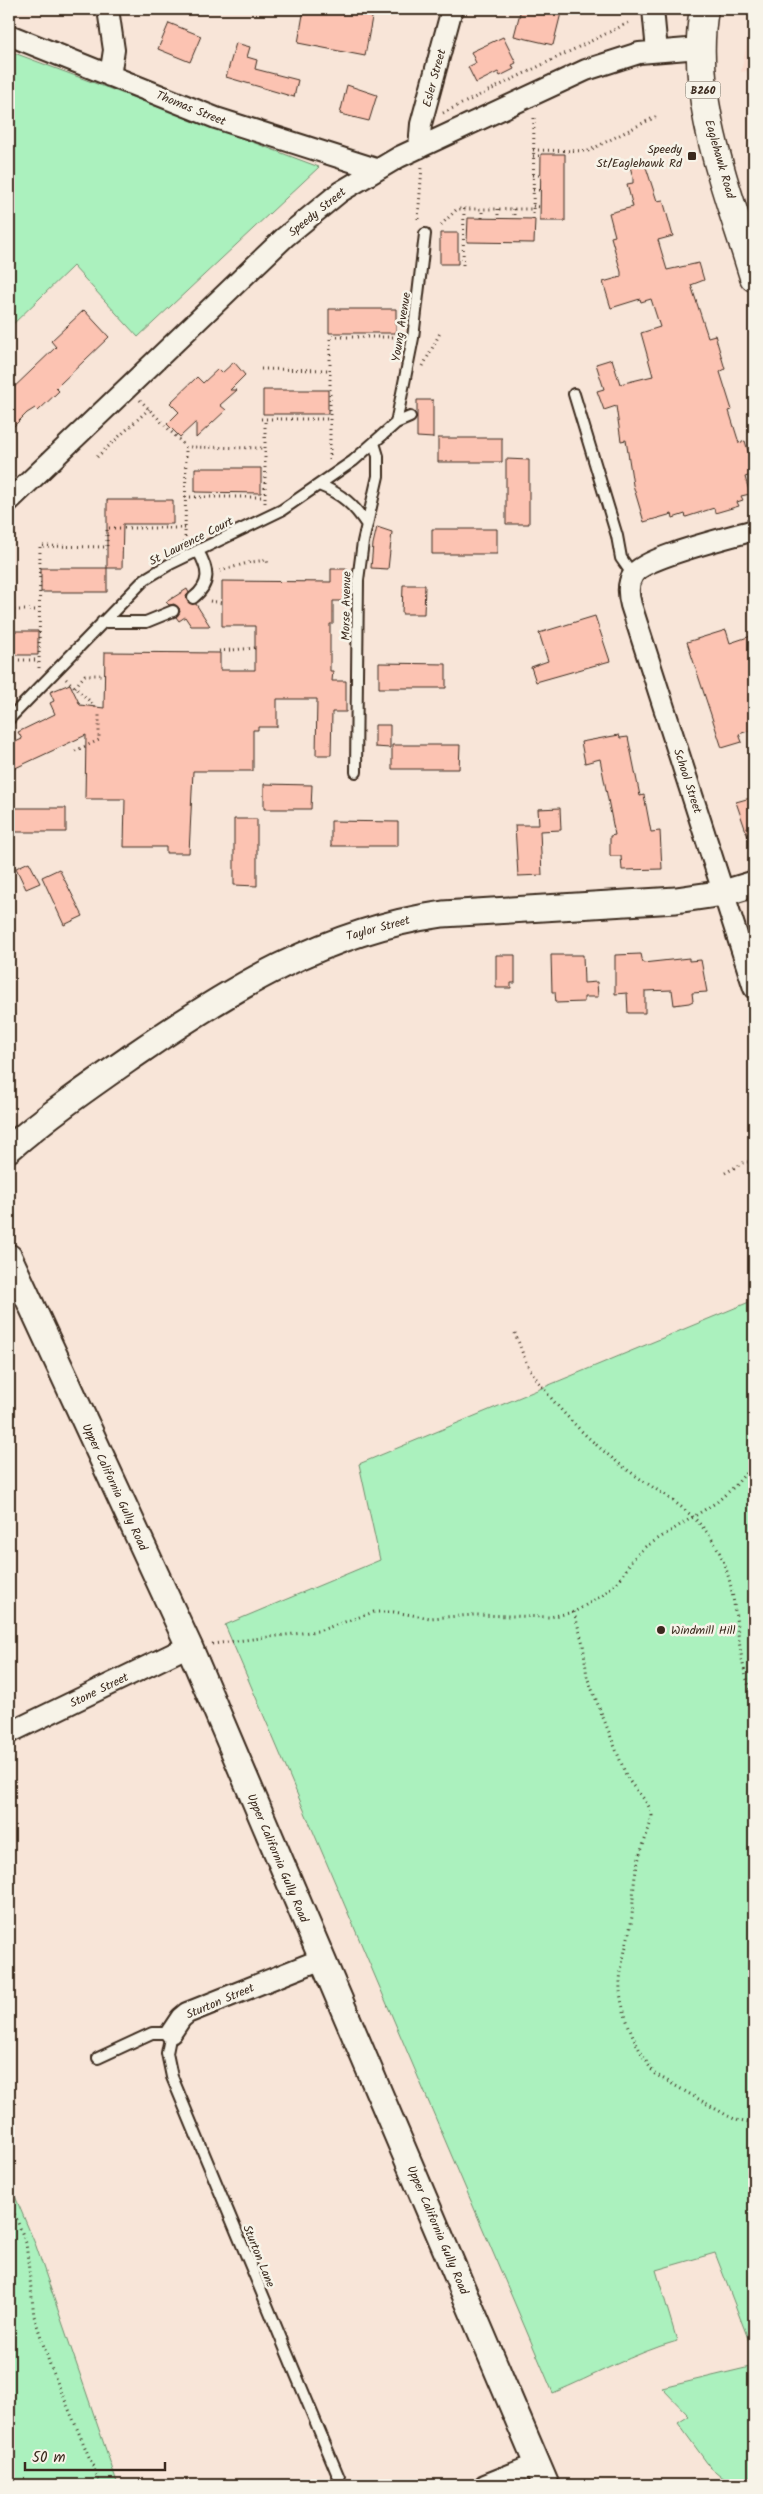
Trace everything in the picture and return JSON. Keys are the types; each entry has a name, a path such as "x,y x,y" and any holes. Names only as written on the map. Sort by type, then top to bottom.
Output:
{"main road":[{"name":"Eaglehawk Road","path":"704,9 700,48 702,79 711,131 753,269"}],"street":[{"path":"108,9 114,50 110,76"},
{"name":"Esler Street","path":"421,153 421,124 452,9"},
{"path":"653,9 657,51"},
{"name":"Thomas Street","path":"9,35 248,130 376,169"},
{"name":"Speedy Street","path":"9,501 126,387 318,208 376,169 421,153 586,70 614,60 657,51 700,48"},
{"path":"633,575 642,566 655,560 754,530"},
{"name":"School Street","path":"633,575 628,586 631,605 754,988"},
{"name":"Taylor Street","path":"9,1149 49,1114 167,1032 241,985 333,941 406,919 443,914 676,900 724,893 754,884"},
{"name":"Taylor Street","path":"9,1135 49,1114"},
{"name":"Upper California Gully Road","path":"9,1257 188,1646 542,2475"},
{"name":"Stone Street","path":"9,1733 188,1646"},
{"name":"Sturton Street","path":"171,2033 180,2018 187,2014 322,1959"},
{"path":"485,2485 542,2475"}],"lane":[{"name":"Young Avenue","path":"396,423 413,338 425,234"},
{"path":"574,394 617,536 621,558 633,575"},
{"name":"St Laurence Court","path":"9,724 44,683 145,579 265,518 319,485 374,443 396,423 410,417"},
{"name":"Morse Avenue","path":"356,772 358,580 367,525 378,476 378,456 374,443"},
{"path":"319,485 344,497 367,525"},
{"path":"192,598 204,588 208,575 198,551"},
{"path":"102,622 146,622 172,611"},
{"path":"98,2058 146,2035 171,2033"},
{"name":"Sturton Lane","path":"171,2033 167,2053 172,2077 342,2485"}],"path":[{"path":"421,124 628,23"},
{"path":"533,218 534,110"},
{"path":"533,150 588,151 657,116"},
{"path":"418,219 421,153"},
{"path":"533,156 541,156"},
{"path":"533,175 541,175"},
{"path":"533,190 541,190"},
{"path":"441,225 457,210 514,210 540,207"},
{"path":"463,265 464,210"},
{"path":"482,210 482,218"},
{"path":"498,210 498,218"},
{"path":"514,210 514,218"},
{"path":"330,478 330,337 405,337"},
{"path":"261,369 330,370"},
{"path":"126,387 150,409 186,448 184,497 185,557"},
{"path":"97,457 150,409"},
{"path":"265,518 263,418 330,418"},
{"path":"186,448 265,448"},
{"path":"184,497 265,497"},
{"path":"44,683 38,677 40,546 107,547 107,528 185,528"},
{"path":"208,575 251,562 267,560 268,565"},
{"path":"9,610 39,610"},
{"path":"219,651 255,648"},
{"path":"9,660 38,660"},
{"path":"57,670 96,707"},
{"path":"75,687 85,675 105,675"},
{"path":"75,751 99,740 99,713"},
{"path":"9,724 15,742"},
{"path":"725,1173 743,1163 754,1161"},
{"path":"515,1333 530,1370 580,1431 607,1454 657,1488 693,1517 713,1541 722,1558 740,1632 749,1686 754,1698"},
{"path":"188,1646 318,1631 374,1612 394,1612 430,1618 474,1615 542,1617 574,1612 603,1595 622,1577 631,1562 645,1548 717,1502 735,1486 754,1463"},
{"path":"574,1612 583,1644 587,1677 593,1698 626,1776 632,1787 650,1807 652,1816 636,1871 632,1921 621,1973 620,1990 625,2011 646,2063 656,2074 728,2116 739,2121 754,2124"},
{"path":"9,2200 26,2243 34,2316 50,2365 101,2485"}],"shaded area":[{"path":"754,9 754,70 741,72"}],"green space":[{"path":"9,51 319,167 138,337 73,266 9,328"},
{"path":"754,1300 754,2354 715,2253 656,2270 677,2341 630,2358 553,2393 225,1625 380,1560 359,1464"},
{"path":"9,2182 36,2246 118,2485 9,2485"},
{"path":"754,2366 754,2485 732,2485 710,2467 678,2423 689,2416 662,2388"}],"building":[{"path":"304,9 324,9 355,14 356,9 373,12 365,56 298,43"},
{"path":"521,9 562,9 553,45 514,36"},
{"path":"169,23 201,36 190,62 158,49"},
{"path":"503,37 516,63 512,65 514,69 500,76 498,72 476,83 468,67 476,63 471,52"},
{"path":"236,43 250,47 247,57 257,60 255,69 298,80 294,97 226,77"},
{"path":"347,85 377,95 369,121 340,114"},
{"path":"541,154 565,154 565,221 540,221"},
{"path":"643,158 657,201 663,200 673,236 658,240 667,270 699,263 704,280 691,285 708,337 715,335 725,369 720,372 732,410 729,411 739,443 745,441 754,471 754,474 745,477 750,494 741,496 743,500 737,502 739,506 715,513 714,508 686,517 685,514 673,518 672,514 644,522 633,485 626,440 621,441 616,406 604,410 597,391 604,389 596,364 612,359 620,384 653,376 641,333 660,327 651,299 641,302 640,299 611,308 603,282 621,277 611,237 615,236 609,213 633,207 627,184 633,183 629,162"},
{"path":"468,218 535,219 534,243 467,242"},
{"path":"440,233 458,233 458,264 440,264"},
{"path":"329,309 396,309 396,333 329,333"},
{"path":"84,310 109,337 56,388 59,391 38,411 35,408 27,413 9,431 9,392 56,347 51,341"},
{"path":"234,362 245,375 230,390 237,390 220,405 226,410 196,438 196,422 180,437 167,424 179,412 170,403 197,377 203,383 218,369 222,373"},
{"path":"263,390 328,390 328,414 263,414"},
{"path":"417,400 433,400 433,438 417,437"},
{"path":"438,438 502,438 502,462 438,462"},
{"path":"506,459 529,460 529,524 506,524"},
{"path":"195,468 261,468 261,493 195,492"},
{"path":"107,500 173,500 173,524 123,524 122,568 107,568"},
{"path":"377,527 392,532 388,569 371,568"},
{"path":"432,529 497,529 497,554 432,554"},
{"path":"41,568 107,568 107,592 41,592"},
{"path":"331,569 347,569 347,601 333,601 333,624 330,624 330,671 333,671 332,681 346,681 346,712 332,712 331,755 316,755 317,699 277,699 277,727 258,727 258,730 253,730 253,771 193,771 189,853 166,853 166,847 124,847 125,799 85,799 86,735 9,771 9,745 22,739 18,732 55,714 50,703 54,701 50,692 70,684 80,705 104,708 105,652 220,653 220,670 255,670 255,626 222,626 222,581 331,582"},
{"path":"403,585 425,585 424,614 402,614"},
{"path":"187,589 189,593 186,596 188,602 196,604 210,626 191,626 185,617 179,621 176,617 180,612 179,608 174,604 169,605 166,602"},
{"path":"595,616 610,661 536,682 531,667 548,661 539,633"},
{"path":"726,630 730,643 754,635 754,729 739,734 742,742 722,748 687,642"},
{"path":"9,631 38,631 38,655 9,655"},
{"path":"379,663 446,664 446,688 379,688"},
{"path":"375,725 390,725 390,748 375,747"},
{"path":"619,735 620,738 628,737 640,796 644,795 651,832 660,831 662,869 622,870 621,856 610,856 610,836 615,835 600,759 585,763 581,742"},
{"path":"392,745 460,745 459,769 392,769"},
{"path":"264,784 312,785 311,809 264,809"},
{"path":"754,797 754,845 751,846 736,802"},
{"path":"9,808 66,808 66,832 9,832"},
{"path":"560,808 561,830 540,831 542,875 518,876 515,825 539,825 538,809"},
{"path":"234,819 257,819 257,886 234,885"},
{"path":"331,821 398,822 398,846 331,846"},
{"path":"29,862 40,883 26,889 16,868"},
{"path":"59,869 83,916 64,925 42,877"},
{"path":"641,954 643,963 689,958 689,961 701,960 707,992 692,993 693,1001 674,1005 672,990 645,991 645,1013 628,1013 627,993 615,994 615,955"},
{"path":"496,955 515,955 515,983 511,983 511,988 496,988"},
{"path":"551,955 583,955 584,983 597,982 598,997 584,997 584,1002 556,1003 555,992 552,992"}],"place":[{"name":"Speedy St/Eaglehawk Rd","path":"692,156"},
{"name":"Windmill Hill","path":"661,1630"}]}
